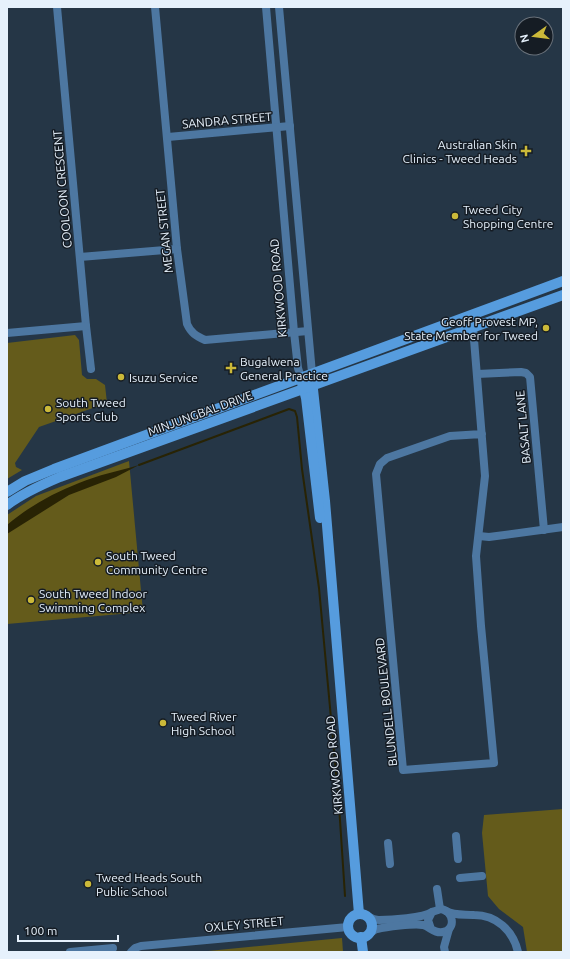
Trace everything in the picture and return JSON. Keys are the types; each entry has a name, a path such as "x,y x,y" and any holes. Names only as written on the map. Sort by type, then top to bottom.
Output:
{"main road":[{"name":"MINJUNGBAL DRIVE","path":"7,492 31,478 54,469 563,281"},
{"name":"MINJUNGBAL DRIVE","path":"7,505 20,496 60,477 563,295"},
{"path":"473,314 473,327"},
{"name":"KIRKWOOD ROAD","path":"312,373 308,387 325,501 333,613 363,915"},
{"name":"KIRKWOOD ROAD","path":"301,378 308,387"},
{"path":"363,952 365,935 372,924 363,915 355,915 350,920 348,927 351,934 357,937 365,935"}],"street":[{"name":"COOLOON CRESCENT","path":"57,7 91,369"},
{"name":"MEGAN STREET","path":"155,7 177,249 187,324 190,332 205,340 308,331"},
{"name":"KIRKWOOD ROAD","path":"266,7 294,332 298,368 301,378"},
{"name":"KIRKWOOD ROAD","path":"279,7 312,373"},
{"name":"SANDRA STREET","path":"168,137 290,126"},
{"path":"80,257 177,249"},
{"path":"7,333 86,326"},
{"name":"BLUNDELL BOULEVARD","path":"473,327 482,434 485,476 477,564 494,763 404,770 376,474 380,464 387,458 450,436 482,434"},
{"name":"BASALT LANE","path":"477,374 521,372 526,373 530,377 544,530"},
{"path":"479,536 488,537 563,527"},
{"path":"456,836 458,859"},
{"path":"388,842 390,864"},
{"path":"460,878 482,876"},
{"path":"437,889 439,910"},
{"path":"363,915 379,920 423,916 439,910 452,914 484,916 499,922 506,928 512,937 518,952"},
{"path":"439,910 452,918 445,950"},
{"path":"439,910 428,920 432,930 441,933 450,928 460,918 468,915"},
{"path":"365,935 377,929 424,925 438,935 445,950"},
{"name":"OXLEY STREET","path":"141,949 348,927"},
{"path":"70,952 113,948"},
{"path":"131,952 135,948 141,949"}],"shaded area":[{"name":"South Tweed Sports Club","path":"75,335 79,340 82,375 87,379 96,379 105,385 107,403 39,427 15,463 16,467 22,470 7,479 7,343"},
{"path":"129,461 143,612 7,624 7,515 36,496"},
{"path":"139,465 116,477 69,495 7,534 7,525 23,512 50,496 86,480"},
{"path":"563,809 563,952 527,952 523,927 499,909 488,896 482,833 484,815"},
{"path":"342,938 343,952 198,952"}],"waterway":[{"path":"139,465 289,409 295,411 319,588 339,805 345,896"}],"place":[{"name":"Australian Skin Clinics - Tweed Heads","path":"526,151"},
{"name":"Tweed City Shopping Centre","path":"455,216"},
{"name":"Geoff Provest MP, State Member for Tweed","path":"546,328"},
{"name":"Bugalwena General Practice","path":"231,368"},
{"name":"Isuzu Service","path":"121,377"},
{"name":"South Tweed Sports Club","path":"48,409"},
{"name":"South Tweed Community Centre","path":"98,562"},
{"name":"South Tweed Indoor Swimming Complex","path":"31,600"},
{"name":"Tweed River High School","path":"163,723"},
{"name":"Tweed Heads South Public School","path":"88,884"}]}
